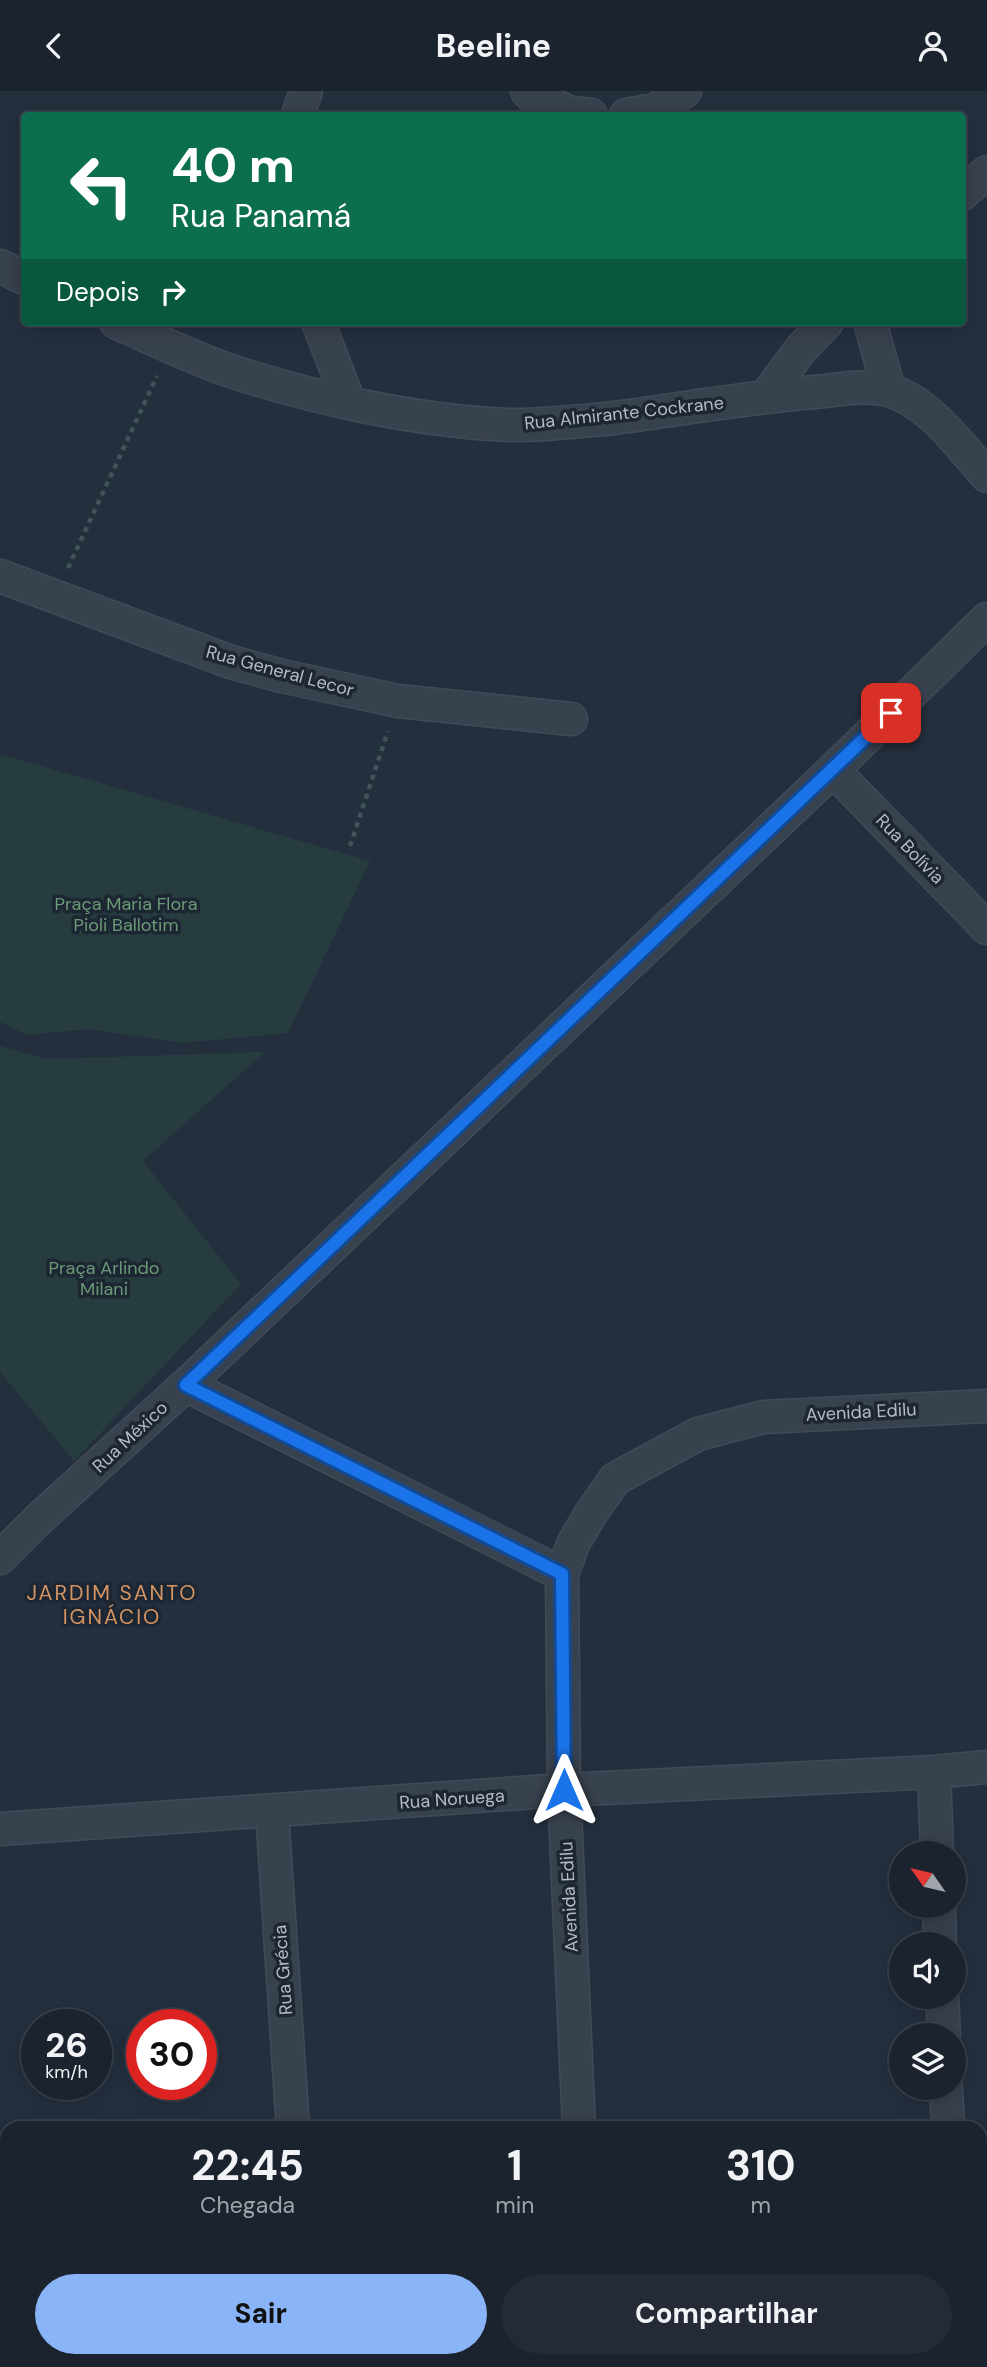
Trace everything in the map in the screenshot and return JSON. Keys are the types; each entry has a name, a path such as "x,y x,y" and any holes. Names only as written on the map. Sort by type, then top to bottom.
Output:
{"street":[{"path":"299,112 306,91"},
{"path":"527,91 532,96 569,112"},
{"path":"643,112 655,110 685,91"},
{"path":"966,190 987,172"},
{"path":"0,266 21,276"},
{"name":"Rua Almirante Cockrane","path":"125,326 228,369 349,402 434,418 510,425 612,418 766,396 865,387 889,390 914,401 938,422 987,476"},
{"path":"320,326 349,402"},
{"path":"766,396 801,349 823,326"},
{"path":"871,326 889,390"},
{"name":"Rua General Lecor","path":"0,576 231,662 282,676 398,701 571,719"},
{"name":"Rua México","path":"0,1557 186,1385 833,770 987,619"},
{"name":"Rua Bolívia","path":"833,770 987,928"},
{"path":"186,1385 562,1574"},
{"name":"Avenida Edilu","path":"579,2121 564,1790 562,1574 573,1544 615,1479 698,1434 764,1417 987,1406"},
{"name":"Rua Noruega","path":"0,1829 564,1790 934,1772 987,1767"},
{"path":"934,1772 937,1841"},
{"name":"Rua Grécia","path":"272,1812 293,2121"},
{"path":"947,2100 948,2121"}],"path":[{"path":"54,597 170,347"},
{"path":"350,846 398,701"}],"green space":[{"name":"Praça Maria Flora Pioli Ballotim","path":"0,754 370,861 288,1033 182,1043 89,1029 27,1035 0,1022"},
{"name":"Praça Arlindo Milani","path":"0,1046 46,1059 265,1052 143,1161 241,1284 74,1461 0,1372"}],"district":[{"name":"JARDIM SANTO IGNÁCIO","path":"112,1605"}],"route":[{"path":"564,1790 562,1574 186,1385 891,713"}]}
